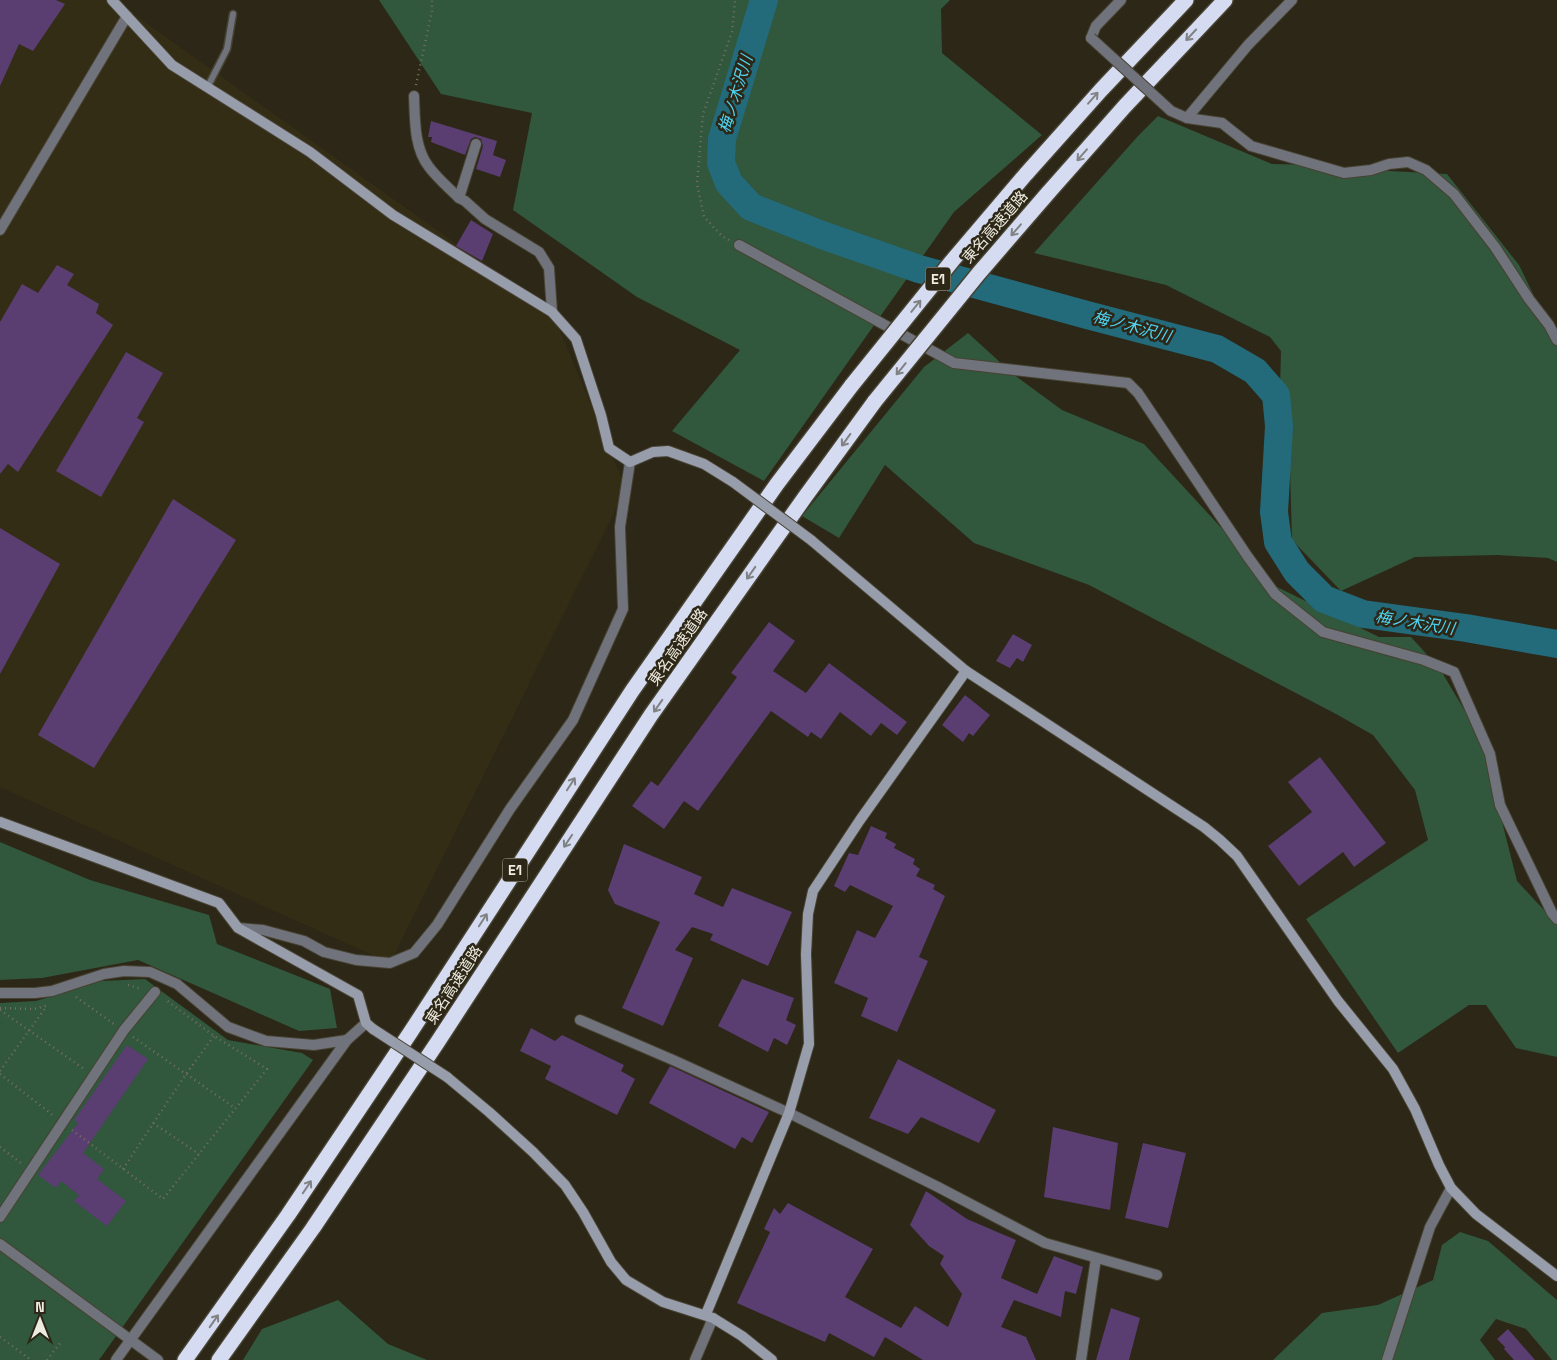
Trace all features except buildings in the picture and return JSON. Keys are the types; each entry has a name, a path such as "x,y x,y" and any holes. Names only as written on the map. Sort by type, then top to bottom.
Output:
{"highway":[{"name":"東名高速道路","path":"185,1360 288,1215 399,1049 632,691 777,484 852,385 952,261 1101,90 1186,0"},
{"name":"東名高速道路","path":"219,1360 312,1228 437,1043 651,715 805,496 875,401 979,273 1048,193 1125,106 1225,0"}],"street":[{"path":"113,0 172,65 310,152 393,215 552,312 576,340 601,415 609,448 630,462"},
{"path":"1121,0 1096,26 1091,38 1171,111 1187,118 1222,123 1251,146 1344,173 1371,170 1389,164 1408,162 1426,170 1454,194 1495,247 1529,299 1549,325 1557,340"},
{"path":"1187,118 1248,46 1292,0"},
{"path":"0,230 127,16"},
{"path":"414,96 416,128 420,148 428,166 459,198 485,219 539,252 549,268 552,312"},
{"path":"459,198 476,144"},
{"path":"739,245 954,363 1128,383 1138,393 1275,594 1323,632 1424,660 1454,672 1490,754 1500,805 1552,913 1557,919"},
{"path":"630,462 653,452 668,451 704,464 733,482 810,540 966,671 1204,827 1237,856 1338,1001 1393,1069 1415,1109 1439,1165 1452,1188 1476,1214 1557,1276"},
{"path":"238,928 264,930 304,941 324,952 356,960 390,963 414,953 437,925 510,810 573,720 623,609 620,527 630,462"},
{"path":"695,1360 710,1316 789,1114 809,1044 806,954 808,914 813,891 860,820 966,671"},
{"path":"0,822 219,903 238,928 358,995 370,1026 447,1077 533,1152 565,1185 583,1212 611,1262 626,1280 663,1302 710,1316 742,1336 772,1360"},
{"path":"0,993 35,994 52,991 104,974 124,971 150,972 177,984 228,1027 266,1041 314,1045 348,1040"},
{"path":"0,1217 124,1030 155,992"},
{"path":"580,1020 673,1060 789,1114 938,1187 1045,1243 1157,1275"},
{"path":"116,1360 348,1040 370,1026"},
{"path":"1387,1360 1430,1227 1452,1188"},
{"path":"0,1244 158,1360"},
{"path":"1081,1360 1096,1258"}],"lane":[{"path":"208,88 227,49 233,14"}],"path":[{"path":"414,96 432,11 432,0"},
{"path":"736,0 732,32 703,114 697,184 704,217 722,236 739,245"},
{"path":"47,1006 0,1072 63,1123 163,1199 267,1069 214,1036 155,992 122,983"},
{"path":"71,999 86,994"},
{"path":"76,998 236,1109"},
{"path":"0,1009 34,1009 56,1003"},
{"path":"0,1009 94,1076"},
{"path":"123,1169 186,1074 214,1036"},
{"path":"154,1123 199,1154"},
{"path":"0,1147 31,1171"},
{"path":"0,1337 31,1360"},
{"path":"47,1360 62,1342"}],"shaded area":[{"path":"0,0 114,0 552,312 626,489 390,963 0,787"}],"green space":[{"path":"379,0 950,0 941,9 942,53 1042,135 954,212 764,481 672,431 740,350 637,297 513,210 532,113 441,94"},
{"path":"1158,116 1272,164 1317,165 1447,174 1519,265 1557,343 1557,562 1548,558 1497,555 1415,557 1341,591 1292,540 1289,434 1280,390 1281,351 1270,337 1166,285 1034,253"},
{"path":"968,333 1013,374 1062,410 1144,444 1275,586 1379,637 1411,637 1440,669 1481,738 1517,881 1557,924 1557,1057 1516,1048 1486,1005 1469,1005 1398,1053 1306,919 1428,840 1415,790 1373,735 1089,585 974,543 885,465 839,538 802,516 924,367"},
{"path":"0,842 90,880 209,915 217,944 330,989 337,1028 299,1031 138,960 42,978 0,980"},
{"path":"145,979 228,1040 302,1053 313,1060 99,1360 0,1360 0,1003 36,1001 101,981"},
{"path":"1460,1232 1488,1241 1557,1300 1557,1360 1552,1360 1526,1329 1496,1319 1480,1340 1495,1360 1273,1360 1322,1313 1378,1305 1433,1280 1442,1245"},
{"path":"338,1300 388,1344 427,1360 243,1360 262,1329"}],"waterway":[{"name":"梅ノ木沢川","path":"764,0 722,139 721,163 729,183 751,207 822,235 919,269 1217,349 1255,371 1276,395 1279,426 1274,512 1278,542 1297,572 1324,599 1363,614 1466,628 1557,644"}]}
